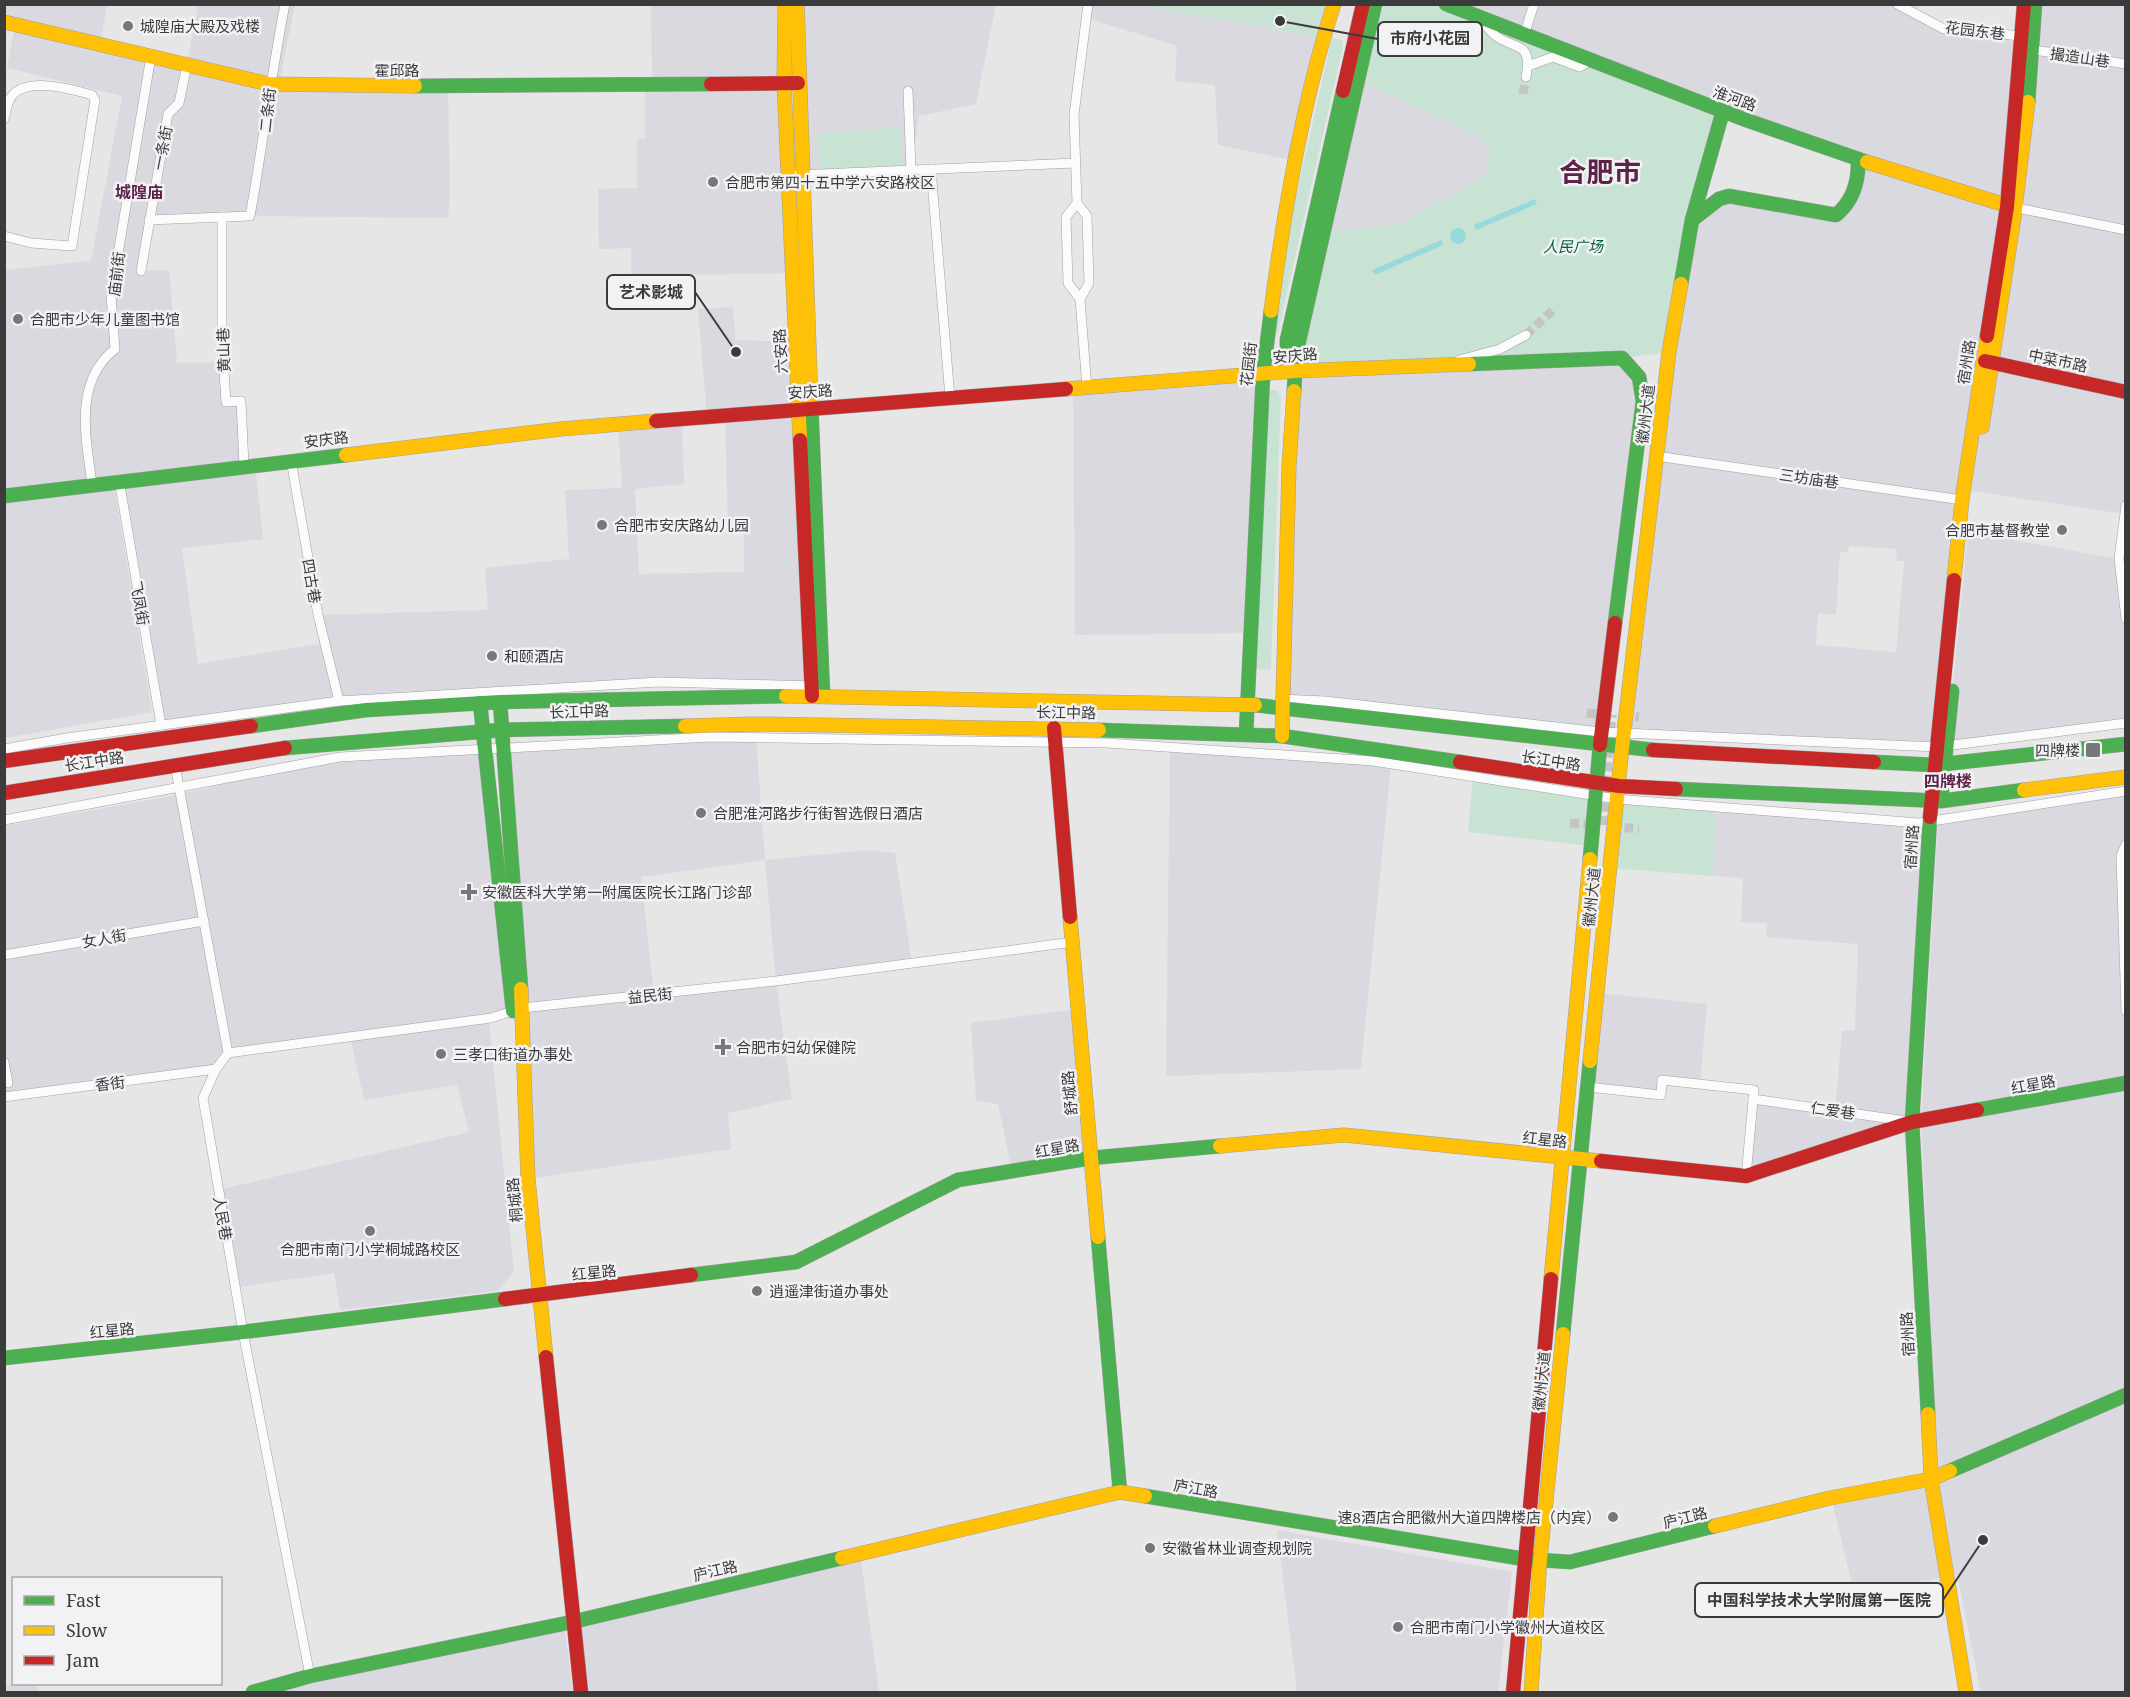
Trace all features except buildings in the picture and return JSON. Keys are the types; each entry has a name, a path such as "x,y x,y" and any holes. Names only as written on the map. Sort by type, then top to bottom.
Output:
{"main road":[{"name":"六安路","path":"785,4 791,83 817,691"},
{"name":"六安路","path":"791,83 797,4"},
{"name":"花园街","path":"1246,734 1263,375 1272,303 1296,161 1323,38 1334,4"},
{"path":"1294,371 1287,351 1287,340 1364,4"},
{"path":"1282,736 1289,465 1294,371 1314,268 1375,4"},
{"name":"宿州路","path":"2012,208 2024,4"},
{"name":"宿州路","path":"1966,1692 1934,1478 1916,1121 1936,800 1988,362 2034,50 2035,4"},
{"name":"淮河路","path":"1450,6 1723,111 1858,159 2012,208"},
{"name":"霍邱路","path":"4,22 269,84 347,87 791,83"},
{"name":"徽州大道","path":"1531,1692 1540,1560 1622,748 1656,456 1669,352 1692,220 1723,111"},
{"path":"1692,220 1719,198 1729,196 1836,215 1846,208 1860,172 1858,159"},
{"name":"安庆路","path":"4,496 119,480 526,432 806,408 1294,371 1622,358"},
{"name":"徽州大道","path":"1513,1692 1600,739 1643,401 1639,376 1622,358"},
{"name":"宿州路","path":"1942,747 1962,500 1988,362"},
{"name":"中菜市路","path":"1988,362 2126,392"},
{"name":"长江中路","path":"4,761 366,710 500,702 817,691 1247,700 1600,739 1622,748 1940,765 2126,744"},
{"name":"桐城路","path":"500,702 535,1295 573,1692"},
{"name":"桐城路","path":"480,703 517,1010"},
{"name":"长江中路","path":"4,793 308,744 502,730 755,724 1054,728 1282,736 1618,793 1936,800 2126,777"},
{"name":"舒城路","path":"1054,728 1120,1492"},
{"name":"红星路","path":"4,1358 243,1332 796,1262 958,1180 1091,1158 1344,1135 1746,1176 1916,1121 2126,1083"},
{"name":"庐江路","path":"253,1692 310,1676 568,1622 1120,1492 1524,1559 1570,1562 1830,1498 1934,1478 2126,1395"},
{"name":"宿州路","path":"1934,1478 1972,1692"},
{"name":"桐城路","path":"568,1622 581,1692"}],"street":[{"name":"二条街","path":"222,217 250,216 267,121 269,84 285,4"},
{"path":"1080,299 1089,283 1087,216 1077,203 1074,116 1088,4"},
{"path":"1524,34 1534,4"},
{"name":"花园东巷","path":"1897,4 1944,29 2022,36"},
{"path":"1450,6 1488,26 1496,36 1519,45 1528,66 1526,77"},
{"name":"撮造山巷","path":"2034,50 2126,64"},
{"name":"庙前街","path":"92,484 85,432 86,404 91,379 105,357 115,349 111,296 151,56"},
{"path":"1528,66 1553,57 1580,67 1591,60"},
{"name":"一条街","path":"141,271 168,114 179,103 187,64"},
{"path":"4,119 10,98 16,91 33,86 73,89 92,94 95,100 72,246 31,243 4,236"},
{"path":"908,91 911,170"},
{"path":"795,175 1076,163"},
{"path":"931,169 950,398"},
{"path":"1077,203 1066,217 1068,283 1080,299 1087,388"},
{"path":"2012,208 2126,230"},
{"path":"149,220 222,217"},
{"name":"黄山巷","path":"222,217 222,343 226,402 241,401 244,465"},
{"path":"1451,363 1500,349 1526,335"},
{"name":"三坊庙巷","path":"1656,456 1962,500"},
{"name":"四古巷","path":"291,460 318,615 339,701"},
{"name":"飞凤街","path":"119,480 161,725"},
{"path":"2126,506 2120,560 2126,619"},
{"path":"4,749 339,701 659,682 817,691"},
{"path":"1600,739 1624,734 1942,747 2126,723"},
{"path":"4,820 340,757 710,737 1056,742 1373,761 1595,789"},
{"path":"175,765 228,1053"},
{"path":"1618,793 1934,822 2126,791"},
{"path":"2126,844 2121,856 2126,1011"},
{"name":"女人街","path":"4,955 204,921"},
{"name":"益民街","path":"228,1053 491,1018 517,1010 710,989 1073,942"},
{"name":"人民巷","path":"228,1053 216,1069 203,1098 243,1332 310,1676"},
{"path":"5,1066 8,1083"},
{"name":"香街","path":"4,1096 216,1069"},
{"path":"1588,1087 1661,1095 1662,1080 1754,1090 1746,1176"},
{"name":"仁爱巷","path":"1753,1099 1916,1121"}],"shaded area":[{"path":"5,5 107,5 100,44 187,64 198,5 295,5 279,84 448,86 450,194 448,218 250,216 149,221 142,271 169,270 177,363 222,362 223,406 239,406 244,465 255,464 263,539 182,548 198,664 324,643 318,615 488,610 485,568 569,559 565,490 622,488 618,424 682,419 684,484 635,489 639,574 744,572 744,525 728,525 725,415 707,416 698,309 733,307 736,340 797,342 812,686 659,682 161,725 119,481 5,496 5,270 91,261 122,96 7,68 15,25 5,22"},
{"name":"合肥市第四十五中学六安路校区","path":"651,5 785,5 793,273 631,276 631,248 599,249 598,189 637,188 637,139 645,139 645,84 652,84"},
{"path":"797,5 996,5 976,104 919,116 911,170 802,175"},
{"path":"1088,5 1139,5 1323,38 1296,161 1218,145 1215,85 1175,81 1177,46 1087,18"},
{"path":"1446,5 1919,5 1918,15 1944,29 2022,36 1937,747 1624,734 1692,220 1719,199 1800,208 1846,208 1858,159","holes":["1849,546 1897,549 1896,561 1904,561 1896,652 1816,645 1818,613 1836,615 1840,552 1848,552"]},
{"path":"2035,5 2125,5 2125,723 1947,747 1968,532 2119,559 2124,514 1972,491"},
{"path":"1358,79 1479,137 1490,148 1490,164 1482,179 1397,225 1322,231"},
{"path":"1622,358 1643,401 1601,732 1284,699 1294,371"},
{"path":"1263,375 1249,633 1075,635 1073,389"},
{"path":"114,485 152,712 5,738 4,501"},
{"path":"756,737 765,860 641,877 654,995 776,981 792,1099 728,1113 731,1149 528,1179 504,749"},
{"path":"1170,747 1391,764 1361,1069 1166,1076"},
{"path":"486,750 513,1011 229,1053 216,1069 5,1097 5,826 176,795 340,757"},
{"path":"2125,791 2125,1395 1938,1476 1921,1121 1938,822"},
{"path":"1716,808 1929,823 1912,1122 1746,1176 1753,1099 1835,1111 1842,1031 1855,1030 1858,944 1766,937 1767,923 1741,922 1743,878 1713,876"},
{"path":"869,850 895,853 912,963 776,981 765,860"},
{"path":"1598,993 1707,1004 1700,1084 1662,1080 1661,1095 1588,1087"},
{"path":"1078,1009 1091,1158 1012,1172 998,1104 976,1101 971,1023"},
{"name":"合肥市南门小学桐城路校区","path":"489,1021 514,1272 497,1291 340,1310 334,1273 239,1287 222,1189 469,1132 457,1085 364,1100 351,1040"},
{"path":"2125,1404 2125,1692 1981,1692 1957,1574 1855,1597 1833,1505 1951,1480 2039,1438"},
{"name":"合肥市南门小学徽州大道校区","path":"1277,1530 1512,1572 1498,1692 1297,1692"},
{"path":"860,1553 879,1692 581,1692 572,1622"},
{"path":"564,1623 573,1692 253,1692"},
{"path":"36,1685 38,1692 5,1692 5,1686"}],"green space":[{"path":"1139,5 1334,5 1323,38"},
{"name":"人民广场","path":"1375,5 1446,5 1723,111 1669,352 1622,358 1294,371 1322,231 1397,225 1482,179 1490,164 1490,148 1479,137 1358,79"},
{"path":"1332,38 1342,40 1343,46 1278,332 1273,337 1265,332"},
{"path":"901,127 901,167 819,169 818,134"},
{"path":"1271,390 1277,390 1281,397 1271,670 1252,669 1265,395"},
{"path":"1473,776 1595,794 1590,846 1468,832"},
{"path":"1617,799 1716,808 1713,876 1610,868"}],"water":[{"path":"1535,199 1537,204 1476,230 1474,225"},
{"path":"1455,228 1461,228 1466,236 1464,242 1455,244 1450,239 1450,233"},
{"path":"1441,240 1443,245 1375,275 1372,270"}],"tunnel":[{"path":"1523,94 1526,77"},
{"path":"1526,335 1554,309"},
{"path":"1587,713 1608,715"},
{"path":"1603,825 1612,715"},
{"path":"1622,715 1639,717"},
{"path":"1570,823 1597,825"},
{"path":"1611,826 1639,829"}],"traffic: fast":[{"path":"1294,391 1296,354 1375,4"},
{"path":"1446,4 1746,120 1867,162"},
{"path":"2028,102 2035,4"},
{"path":"415,86 711,84"},
{"path":"1294,371 1287,351 1287,340 1343,91"},
{"path":"1681,284 1692,220 1723,111"},
{"path":"1692,220 1719,199 1729,196 1836,215 1847,203 1854,190 1858,159"},
{"path":"1246,734 1263,375 1271,311"},
{"path":"1469,364 1622,358 1639,377 1643,401 1615,623"},
{"path":"811,402 823,695"},
{"path":"4,496 346,455"},
{"path":"1941,800 1952,691"},
{"path":"251,726 366,710 500,702 786,696"},
{"path":"500,702 521,989"},
{"path":"480,703 513,1011"},
{"path":"1255,705 1653,750"},
{"path":"285,748 502,730 685,726"},
{"path":"1099,730 1282,736 1460,762"},
{"path":"1874,762 1935,765 2126,744"},
{"path":"1590,859 1600,745"},
{"path":"1676,789 1941,801 2024,790"},
{"path":"1928,1414 1912,1122 1930,817"},
{"path":"1563,1334 1590,1061"},
{"path":"1977,1110 2126,1083"},
{"path":"691,1275 796,1262 958,1180 1091,1158 1220,1146"},
{"path":"1098,1237 1120,1492"},
{"path":"4,1358 243,1332 505,1299"},
{"path":"1950,1471 2126,1395"},
{"path":"1145,1496 1524,1559 1570,1562 1715,1526"},
{"path":"253,1692 310,1676 572,1622 842,1558"}],"traffic: slow":[{"path":"785,4 784,83 800,440"},
{"path":"797,4 811,402"},
{"path":"1271,311 1282,234 1304,117 1334,4"},
{"path":"4,22 269,84 415,86"},
{"path":"1982,427 2014,217 2028,102"},
{"path":"1867,162 2015,208"},
{"path":"1622,748 1669,352 1681,284"},
{"path":"1954,580 1962,500 1987,336"},
{"path":"1066,389 1294,371 1469,364"},
{"path":"1282,736 1289,465 1294,391"},
{"path":"346,455 561,429 656,421"},
{"path":"786,696 1255,705"},
{"path":"685,726 755,724 1099,730"},
{"path":"1590,1061 1622,748"},
{"path":"2024,790 2126,777"},
{"path":"1551,1279 1590,859"},
{"path":"1070,917 1098,1237"},
{"path":"521,989 528,1179 546,1357"},
{"path":"1220,1146 1344,1135 1601,1161"},
{"path":"1531,1692 1540,1560 1563,1334"},
{"path":"1928,1414 1931,1479 1966,1692"},
{"path":"1715,1526 1830,1498 1931,1479 1950,1471"},
{"path":"842,1558 1120,1492 1145,1496"}],"traffic: jam":[{"path":"1343,91 1363,4"},
{"path":"1987,336 2007,207 2024,4"},
{"path":"711,84 798,83"},
{"path":"1985,361 2126,392"},
{"path":"656,421 1066,389"},
{"path":"800,440 812,696"},
{"path":"1930,817 1954,580"},
{"path":"1600,745 1615,623"},
{"path":"4,761 251,726"},
{"path":"1054,728 1070,917"},
{"path":"4,793 285,748"},
{"path":"1653,750 1874,762"},
{"path":"1460,762 1619,786 1676,789"},
{"path":"1601,1161 1746,1176 1912,1122 1977,1110"},
{"path":"505,1299 691,1275"},
{"path":"1513,1692 1551,1279"},
{"path":"546,1357 581,1692"}],"place":[{"name":"市府小花园","path":"1280,21"},
{"name":"城隍庙大殿及戏楼","path":"128,26"},
{"name":"合肥市第四十五中学六安路校区","path":"713,182"},
{"name":"合肥市少年儿童图书馆","path":"18,319"},
{"name":"艺术影城","path":"736,352"},
{"name":"合肥市安庆路幼儿园","path":"602,525"},
{"name":"合肥市基督教堂","path":"2062,530"},
{"name":"和颐酒店","path":"492,656"},
{"name":"四牌楼","path":"2093,750"},
{"name":"合肥淮河路步行街智选假日酒店","path":"701,813"},
{"name":"安徽医科大学第一附属医院长江路门诊部","path":"469,892"},
{"name":"合肥市妇幼保健院","path":"723,1047"},
{"name":"三孝口街道办事处","path":"441,1054"},
{"name":"合肥市南门小学桐城路校区","path":"370,1231"},
{"name":"逍遥津街道办事处","path":"757,1291"},
{"name":"速8酒店合肥徽州大道四牌楼店（内宾）","path":"1613,1517"},
{"name":"中国科学技术大学附属第一医院","path":"1983,1540"},
{"name":"安徽省林业调查规划院","path":"1150,1548"},
{"name":"合肥市南门小学徽州大道校区","path":"1398,1627"}],"district":[{"name":"合肥市","path":"1600,171"},
{"name":"城隍庙","path":"139,192"},
{"name":"四牌楼","path":"1948,781"}]}
